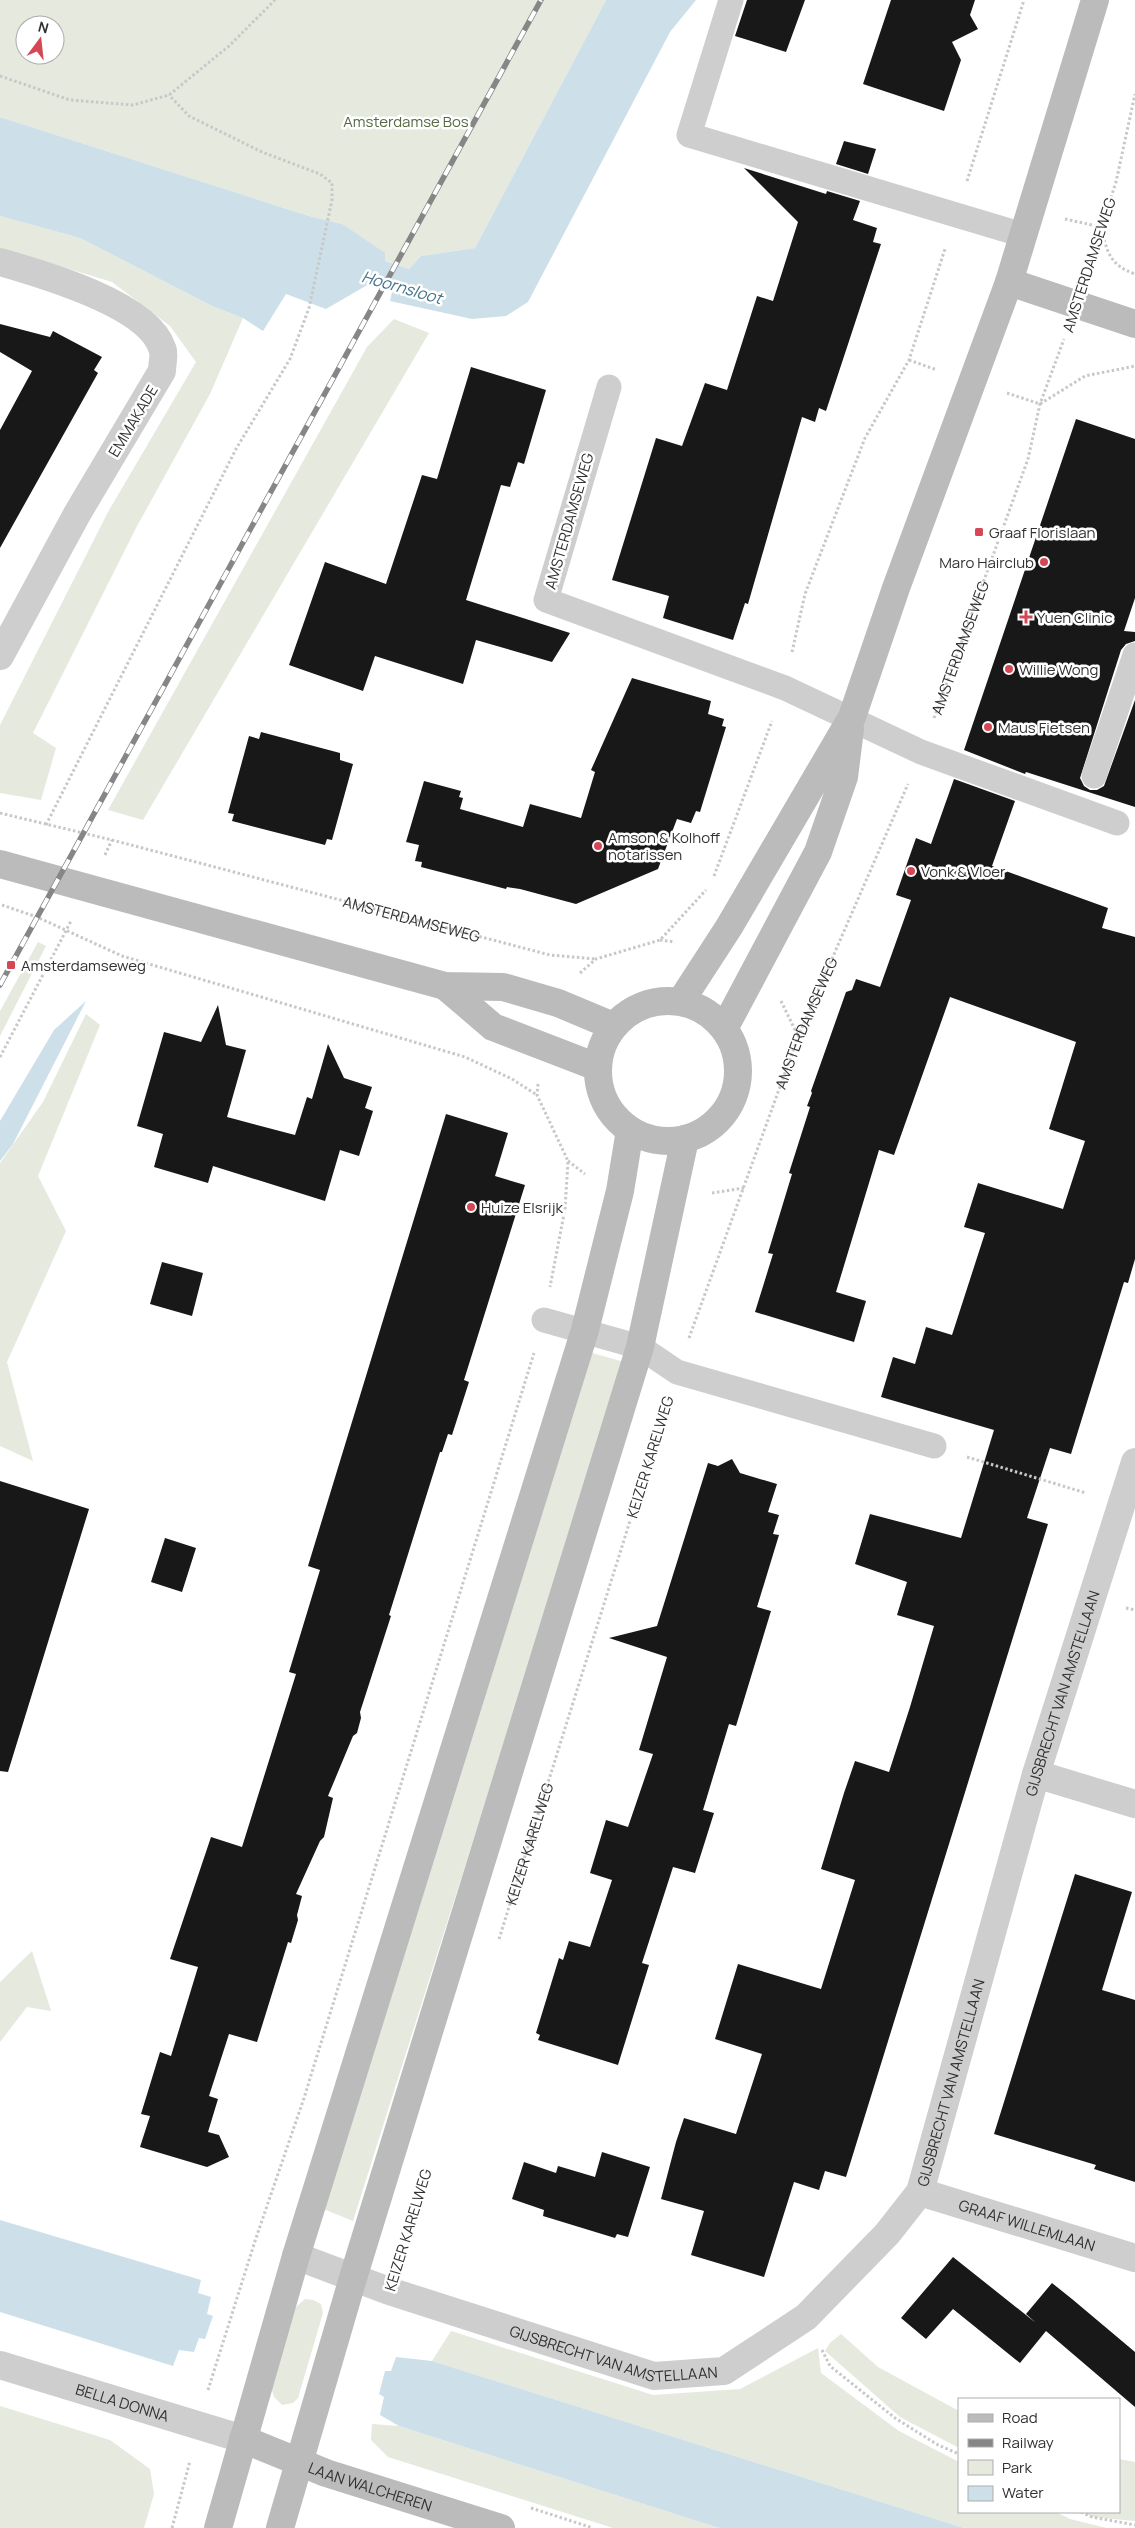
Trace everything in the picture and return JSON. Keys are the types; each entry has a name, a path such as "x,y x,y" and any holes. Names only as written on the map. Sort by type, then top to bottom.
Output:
{"main road":[{"path":"725,1028 818,852 844,778 852,717 896,588 1009,282 1096,0"},
{"path":"1009,282 1076,306 1135,324"},
{"path":"681,1001 729,927 852,717"},
{"path":"0,864 445,986 504,987 558,1004 613,1026"},
{"path":"445,986 493,1027 597,1068"},
{"path":"681,1001 705,1010 725,1028 737,1052 739,1080 730,1107 711,1128 685,1139 657,1140 630,1130 605,1104 597,1068 601,1046 613,1026 643,1004 681,1001"},
{"path":"218,2528 296,2256 585,1330 620,1191 630,1130"},
{"path":"280,2528 353,2278 640,1347 685,1139"},
{"name":"LAAN WALCHEREN","path":"243,2440 299,2463 501,2528"}],"street":[{"name":"EMMAKADE","path":"0,262 53,277 82,289 143,320 157,336 163,350 162,371 78,514 0,656"},
{"name":"GIJSBRECHT VAN AMSTELLAAN","path":"353,2278 654,2376 724,2371 806,2317 887,2234 920,2192 1036,1774 1135,1462"},
{"path":"1036,1774 1135,1804"},
{"name":"GRAAF WILLEMLAAN","path":"920,2192 1135,2258"},
{"path":"296,2256 353,2278"},
{"name":"BELLA DONNA","path":"0,2365 243,2440"}],"lane":[{"path":"731,0 689,135 1023,235"},
{"name":"AMSTERDAMSEWEG","path":"609,387 546,600 785,688 852,717"},
{"path":"1094,776 1135,656"},
{"path":"852,717 921,752 1117,823"},
{"path":"544,1320 640,1347 676,1372 934,1446"}],"path":[{"path":"0,76 70,100 133,105 169,95 229,46 275,0"},
{"path":"956,216 1024,0"},
{"name":"AMSTERDAMSEWEG","path":"744,1188 818,985 921,752 1028,459 1040,404 1076,306 1116,182 1135,94"},
{"path":"46,825 236,448 290,359 309,308 332,200 332,183 320,174 262,152 189,116 169,95"},
{"path":"909,360 1040,404 1085,376 1135,366"},
{"name":"AMSTERDAMSEWEG","path":"0,813 112,840 550,955 596,959"},
{"path":"0,904 37,917 66,932 122,956 465,1057 512,1079 537,1095"},
{"path":"0,1057 66,932"},
{"name":"KEIZER KARELWEG","path":"498,1940 676,1372 744,1188"},
{"path":"934,1446 1122,1505"},
{"path":"806,2317 830,2366 895,2418 938,2445 958,2454"},
{"path":"1083,2513 1092,2517 1135,2525"}],"green space":[{"name":"Amsterdamse Bos","path":"0,0 606,0 475,248 421,256 409,269 385,261 342,224 309,216 0,117"},
{"path":"0,216 80,238 212,306 243,318 210,394 136,528 33,733 56,748 41,800 0,793 0,725 108,512 196,362 170,326 112,282 0,248"},
{"path":"394,319 429,333 143,820 108,810 367,347"},
{"path":"38,942 46,946 0,1036 0,1011"},
{"path":"86,1014 100,1025 38,1176 66,1231 7,1362 33,1461 0,1446 0,1163 43,1102"},
{"path":"589,1352 624,1362 353,2221 321,2208 459,1781"},
{"path":"32,1951 51,2011 27,2007 0,2042 0,1982"},
{"path":"305,2299 321,2304 323,2313 298,2398 293,2403 282,2405 274,2397 271,2387 296,2307"},
{"path":"451,2331 653,2395 740,2389 818,2348 821,2373 899,2431 958,2461 958,2513 1058,2513 1070,2519 1107,2528 964,2528 432,2361"},
{"path":"841,2334 878,2367 958,2410 958,2447 900,2417 825,2351 830,2343"},
{"path":"0,2406 110,2440 150,2469 154,2494 144,2528 0,2528"},
{"path":"372,2424 399,2426 719,2528 613,2528 388,2457 371,2440"},
{"path":"1120,2459 1135,2462 1135,2521 1092,2517 1085,2513 1120,2513"}],"water":[{"name":"Hoornsloot","path":"606,0 696,0 670,32 528,302 506,316 472,319 390,301 392,292 369,284 326,309 286,294 263,331 243,318 212,306 80,238 0,216 0,117 309,216 342,224 385,253 385,261 409,269 421,256 475,248"},
{"path":"86,1001 13,1144 0,1161 0,1121 54,1030"},
{"path":"0,2220 201,2280 198,2293 211,2297 207,2314 213,2316 205,2339 199,2338 194,2352 179,2350 173,2366 0,2312"},
{"path":"396,2357 432,2361 964,2528 719,2528 399,2426 380,2415 384,2397 379,2394 385,2371 391,2371"}],"building":[{"path":"747,0 805,0 786,52 735,36"},
{"path":"891,0 975,0 970,15 978,29 952,42 961,60 944,111 863,84"},
{"path":"844,141 876,149 868,174 836,164"},
{"path":"744,168 826,194 827,191 860,201 853,220 877,228 873,242 881,244 826,411 819,408 815,422 802,417 748,604 745,603 733,640 663,618 669,596 612,580 656,438 682,446 705,383 727,390 757,296 773,301 798,222"},
{"path":"0,324 50,337 53,331 102,357 94,370 98,373 0,548 0,430 32,371 0,352"},
{"path":"471,367 546,390 524,464 518,462 510,487 501,485 466,600 570,633 552,662 476,640 463,684 375,656 363,691 289,665 325,562 386,584 422,475 437,479"},
{"path":"1076,419 1135,439 1135,598 1124,631 1135,632 1135,641 1126,644 1121,650 1080,778 1084,786 1090,790 1097,790 1104,786 1135,700 1135,807 1026,772 1025,774 964,750"},
{"path":"632,678 711,701 708,714 724,719 722,726 726,727 700,812 696,811 691,823 677,819 658,869 576,904 520,889 507,887 506,889 421,867 422,862 415,861 419,845 406,842 424,781 461,791 459,797 463,798 460,809 523,827 530,804 581,818 595,772 591,770"},
{"path":"261,732 340,753 340,760 353,764 332,840 327,839 325,845 232,821 234,814 228,813 249,736 259,739"},
{"path":"954,779 1015,801 992,866 1108,908 1102,928 1135,937 1135,1259 1128,1283 1124,1282 1071,1454 1050,1448 1027,1518 1048,1524 846,2177 825,2171 819,2190 794,2182 764,2277 691,2255 704,2211 661,2199 676,2142 684,2118 736,2134 762,2054 715,2039 738,1964 821,1989 855,1880 821,1869 844,1793 855,1761 889,1772 910,1707 934,1626 897,1615 907,1582 855,1564 870,1514 961,1538 994,1430 881,1397 893,1357 915,1364 926,1327 952,1335 985,1233 964,1227 978,1183 1063,1209 1085,1141 1049,1129 1076,1042 950,997 894,1155 879,1150 836,1292 866,1301 854,1342 755,1312 773,1254 768,1253 792,1174 789,1173 810,1107 807,1106 811,1091 846,992 852,990 856,979 880,987 911,900 896,895 916,838 931,844"},
{"path":"218,1005 226,1045 246,1050 227,1117 295,1135 307,1097 312,1099 328,1044 344,1078 372,1087 365,1108 373,1111 359,1156 340,1150 325,1201 213,1166 208,1183 154,1167 163,1134 137,1126 164,1032 201,1042"},
{"path":"446,1114 508,1133 495,1176 525,1185 464,1380 469,1382 452,1435 448,1434 442,1452 440,1452 360,1712 361,1718 357,1733 353,1736 328,1796 333,1798 324,1837 320,1841 296,1894 302,1896 297,1915 298,1920 291,1943 288,1942 257,2042 229,2034 209,2096 218,2099 208,2132 219,2135 229,2157 207,2167 140,2147 150,2116 141,2114 160,2052 171,2056 198,1967 170,1959 211,1837 242,1847 296,1674 289,1672 320,1570 308,1566"},
{"path":"162,1262 203,1273 192,1316 150,1304"},
{"path":"732,1459 740,1473 777,1484 768,1512 779,1515 773,1534 779,1535 757,1607 771,1611 736,1726 729,1724 703,1810 714,1813 695,1873 673,1867 642,1963 649,1965 618,2065 538,2040 540,2035 536,2033 559,1958 563,1960 569,1941 590,1947 612,1880 590,1873 606,1820 628,1827 653,1754 639,1750 667,1657 609,1638 657,1626 708,1463 718,1466"},
{"path":"0,1481 89,1509 8,1772 0,1771"},
{"path":"165,1538 196,1548 182,1592 151,1582"},
{"path":"1075,1874 1132,1892 1102,1990 1135,2000 1135,2182 1094,2169 1096,2165 994,2134"},
{"path":"602,2152 650,2167 628,2237 617,2234 615,2238 543,2216 544,2210 512,2199 524,2162 556,2173 558,2166 595,2177"},
{"path":"953,2257 1036,2323 1026,2314 1052,2283 1072,2299 1135,2352 1135,2407 1046,2331 1020,2363 953,2309 926,2339 901,2318"}],"railway":[{"path":"0,985 541,0"}],"place":[{"name":"Graaf Florislaan","path":"979,532"},
{"name":"Maro Hairclub","path":"1044,562"},
{"name":"Yuen Clinic","path":"1026,617"},
{"name":"Willie Wong","path":"1009,669"},
{"name":"Maus Fietsen","path":"988,727"},
{"name":"Amson & Kolhoff notarissen","path":"598,846"},
{"name":"Vonk & Vloer","path":"911,871"},
{"name":"Amsterdamseweg","path":"11,965"},
{"name":"Huize Elsrijk","path":"471,1207"}]}
